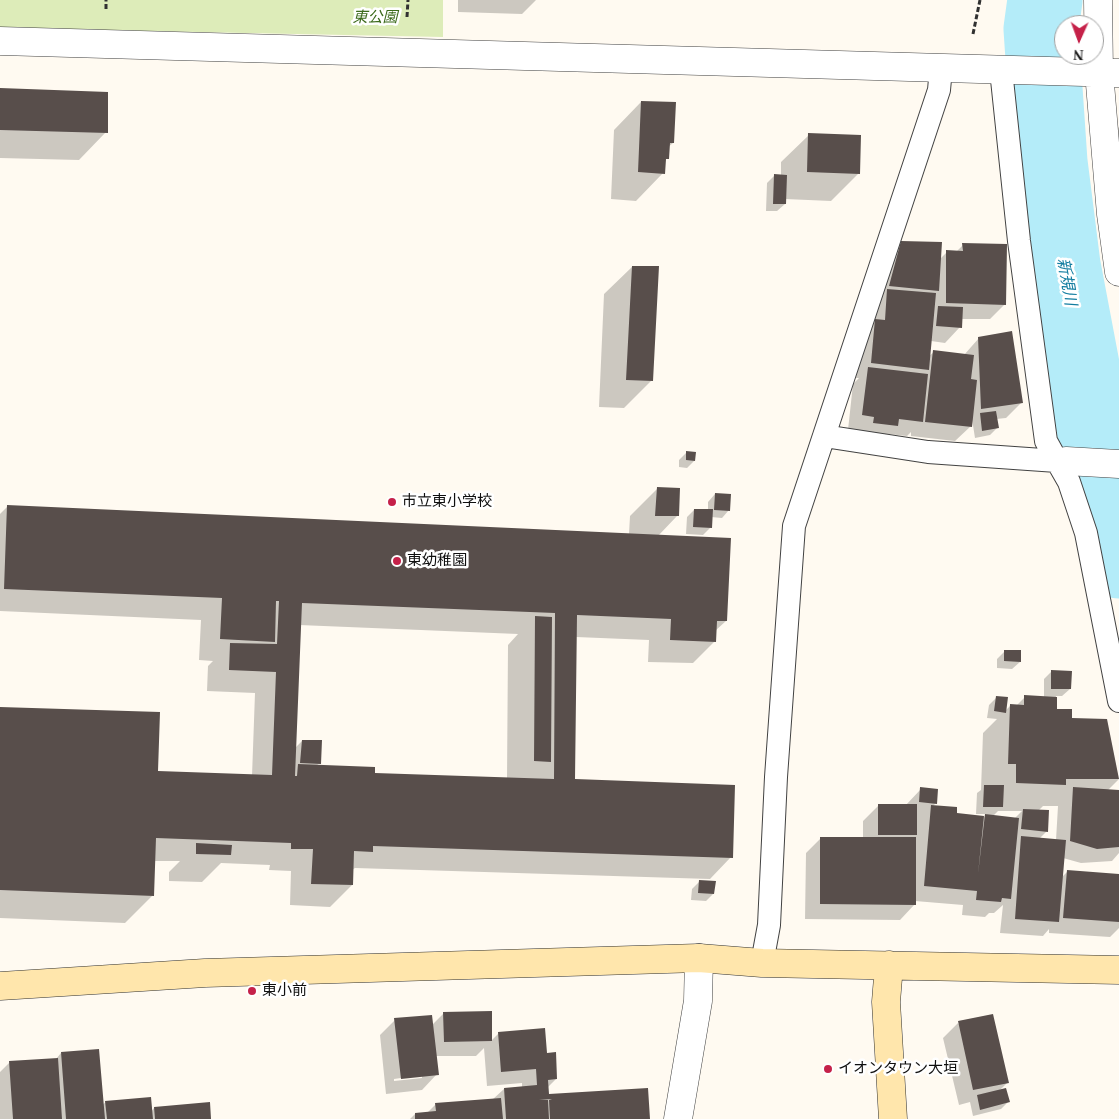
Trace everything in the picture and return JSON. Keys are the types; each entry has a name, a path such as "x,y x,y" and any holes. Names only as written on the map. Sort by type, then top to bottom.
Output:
{"street":[{"path":"1098,0 1111,214 1119,272"},
{"path":"0,41 1101,73"},
{"path":"1062,461 1119,464"},
{"path":"678,1119 698,1001 699,958"},
{"path":"0,986 204,973 699,958 762,963 1119,970"},
{"path":"889,965 886,1002 893,1119"}],"lane":[{"path":"762,963 769,925 776,777 794,526 939,90 941,68"},
{"path":"1004,70 1019,241 1046,441 1062,461 1086,533 1119,701"},
{"path":"824,436 928,452 1062,461"}],"green space":[{"name":"東公園","path":"0,0 443,0 443,37 0,28"}],"building":[{"path":"0,88 108,92 108,133 0,130"},
{"path":"641,101 676,102 674,143 670,143 669,159 666,159 665,174 638,172"},
{"path":"808,133 861,135 860,174 807,172"},
{"path":"774,174 787,175 786,204 773,204"},
{"path":"901,241 942,242 939,291 889,286"},
{"path":"962,243 1007,244 1006,305 946,303 946,250 963,251"},
{"path":"632,266 659,266 653,381 626,380"},
{"path":"887,289 936,293 929,370 871,363 875,319 885,320"},
{"path":"938,306 963,307 962,328 936,326"},
{"path":"1012,331 1023,403 981,409 978,337"},
{"path":"933,350 974,355 971,379 977,380 972,427 925,422"},
{"path":"868,367 928,374 923,422 899,419 898,426 873,423 874,417 862,415"},
{"path":"996,411 999,428 982,431 980,413"},
{"path":"686,451 696,452 695,461 686,460"},
{"path":"657,487 680,488 679,516 655,516"},
{"path":"715,493 731,494 730,511 714,510"},
{"path":"7,505 731,538 727,621 717,621 716,642 670,640 671,619 577,615 575,779 735,785 733,858 373,846 373,852 354,851 353,885 311,884 313,849 291,849 291,843 156,838 154,896 0,890 0,707 160,712 158,771 272,775 276,672 229,670 230,643 277,644 279,601 276,601 275,642 220,639 222,598 4,589","holes":["302,603 555,613 554,779 375,773 375,767 298,764 297,776 295,776"]},
{"path":"694,509 713,509 712,528 693,527"},
{"path":"535,616 552,617 551,762 534,761"},
{"path":"1004,650 1021,650 1021,662 1004,661"},
{"path":"1051,670 1072,671 1071,689 1051,689"},
{"path":"1024,695 1057,697 1057,709 1072,709 1072,718 1107,719 1119,779 1066,779 1066,785 1016,783 1016,764 1008,764 1010,704 1024,705"},
{"path":"996,696 1008,697 1006,713 994,711"},
{"path":"302,740 322,740 321,764 300,763"},
{"path":"984,785 1004,785 1003,807 983,807"},
{"path":"920,787 938,789 937,804 919,802"},
{"path":"1073,787 1119,790 1119,847 1097,849 1070,841"},
{"path":"878,804 917,804 917,835 878,835"},
{"path":"931,805 957,807 957,813 984,816 978,874 985,814 1019,818 1011,899 1002,898 1001,902 976,900 977,891 924,886"},
{"path":"1023,809 1049,810 1048,832 1021,829"},
{"path":"1021,836 1066,840 1059,922 1015,919"},
{"path":"820,837 916,837 916,905 820,904"},
{"path":"196,843 232,845 231,855 196,854"},
{"path":"1067,870 1119,874 1119,922 1063,918"},
{"path":"699,880 716,881 714,894 698,893"},
{"path":"492,1011 492,1041 444,1042 443,1012"},
{"path":"993,1014 1009,1083 973,1090 958,1021"},
{"path":"432,1015 439,1075 401,1079 394,1018"},
{"path":"545,1028 547,1053 556,1052 557,1079 548,1080 549,1094 648,1088 650,1119 550,1119 549,1100 552,1099 539,1100 548,1100 549,1119 506,1119 504,1088 537,1085 536,1069 501,1072 498,1032"},
{"path":"99,1049 105,1119 66,1119 61,1052"},
{"path":"58,1058 62,1119 13,1119 9,1061"},
{"path":"1006,1088 1010,1102 980,1110 977,1095"},
{"path":"151,1097 153,1119 107,1119 105,1101"},
{"path":"501,1098 503,1119 415,1119 415,1113 436,1111 435,1103"},
{"path":"210,1102 211,1119 155,1119 154,1107"}],"waterway":[{"name":"新規川","path":"1045,0 1041,29 1050,162 1063,265 1119,561"}],"place":[{"name":"市立東小学校","path":"392,502"},
{"name":"東幼稚園","path":"397,561"},
{"name":"東小前","path":"252,991"},
{"name":"イオンタウン大垣","path":"828,1069"}]}
